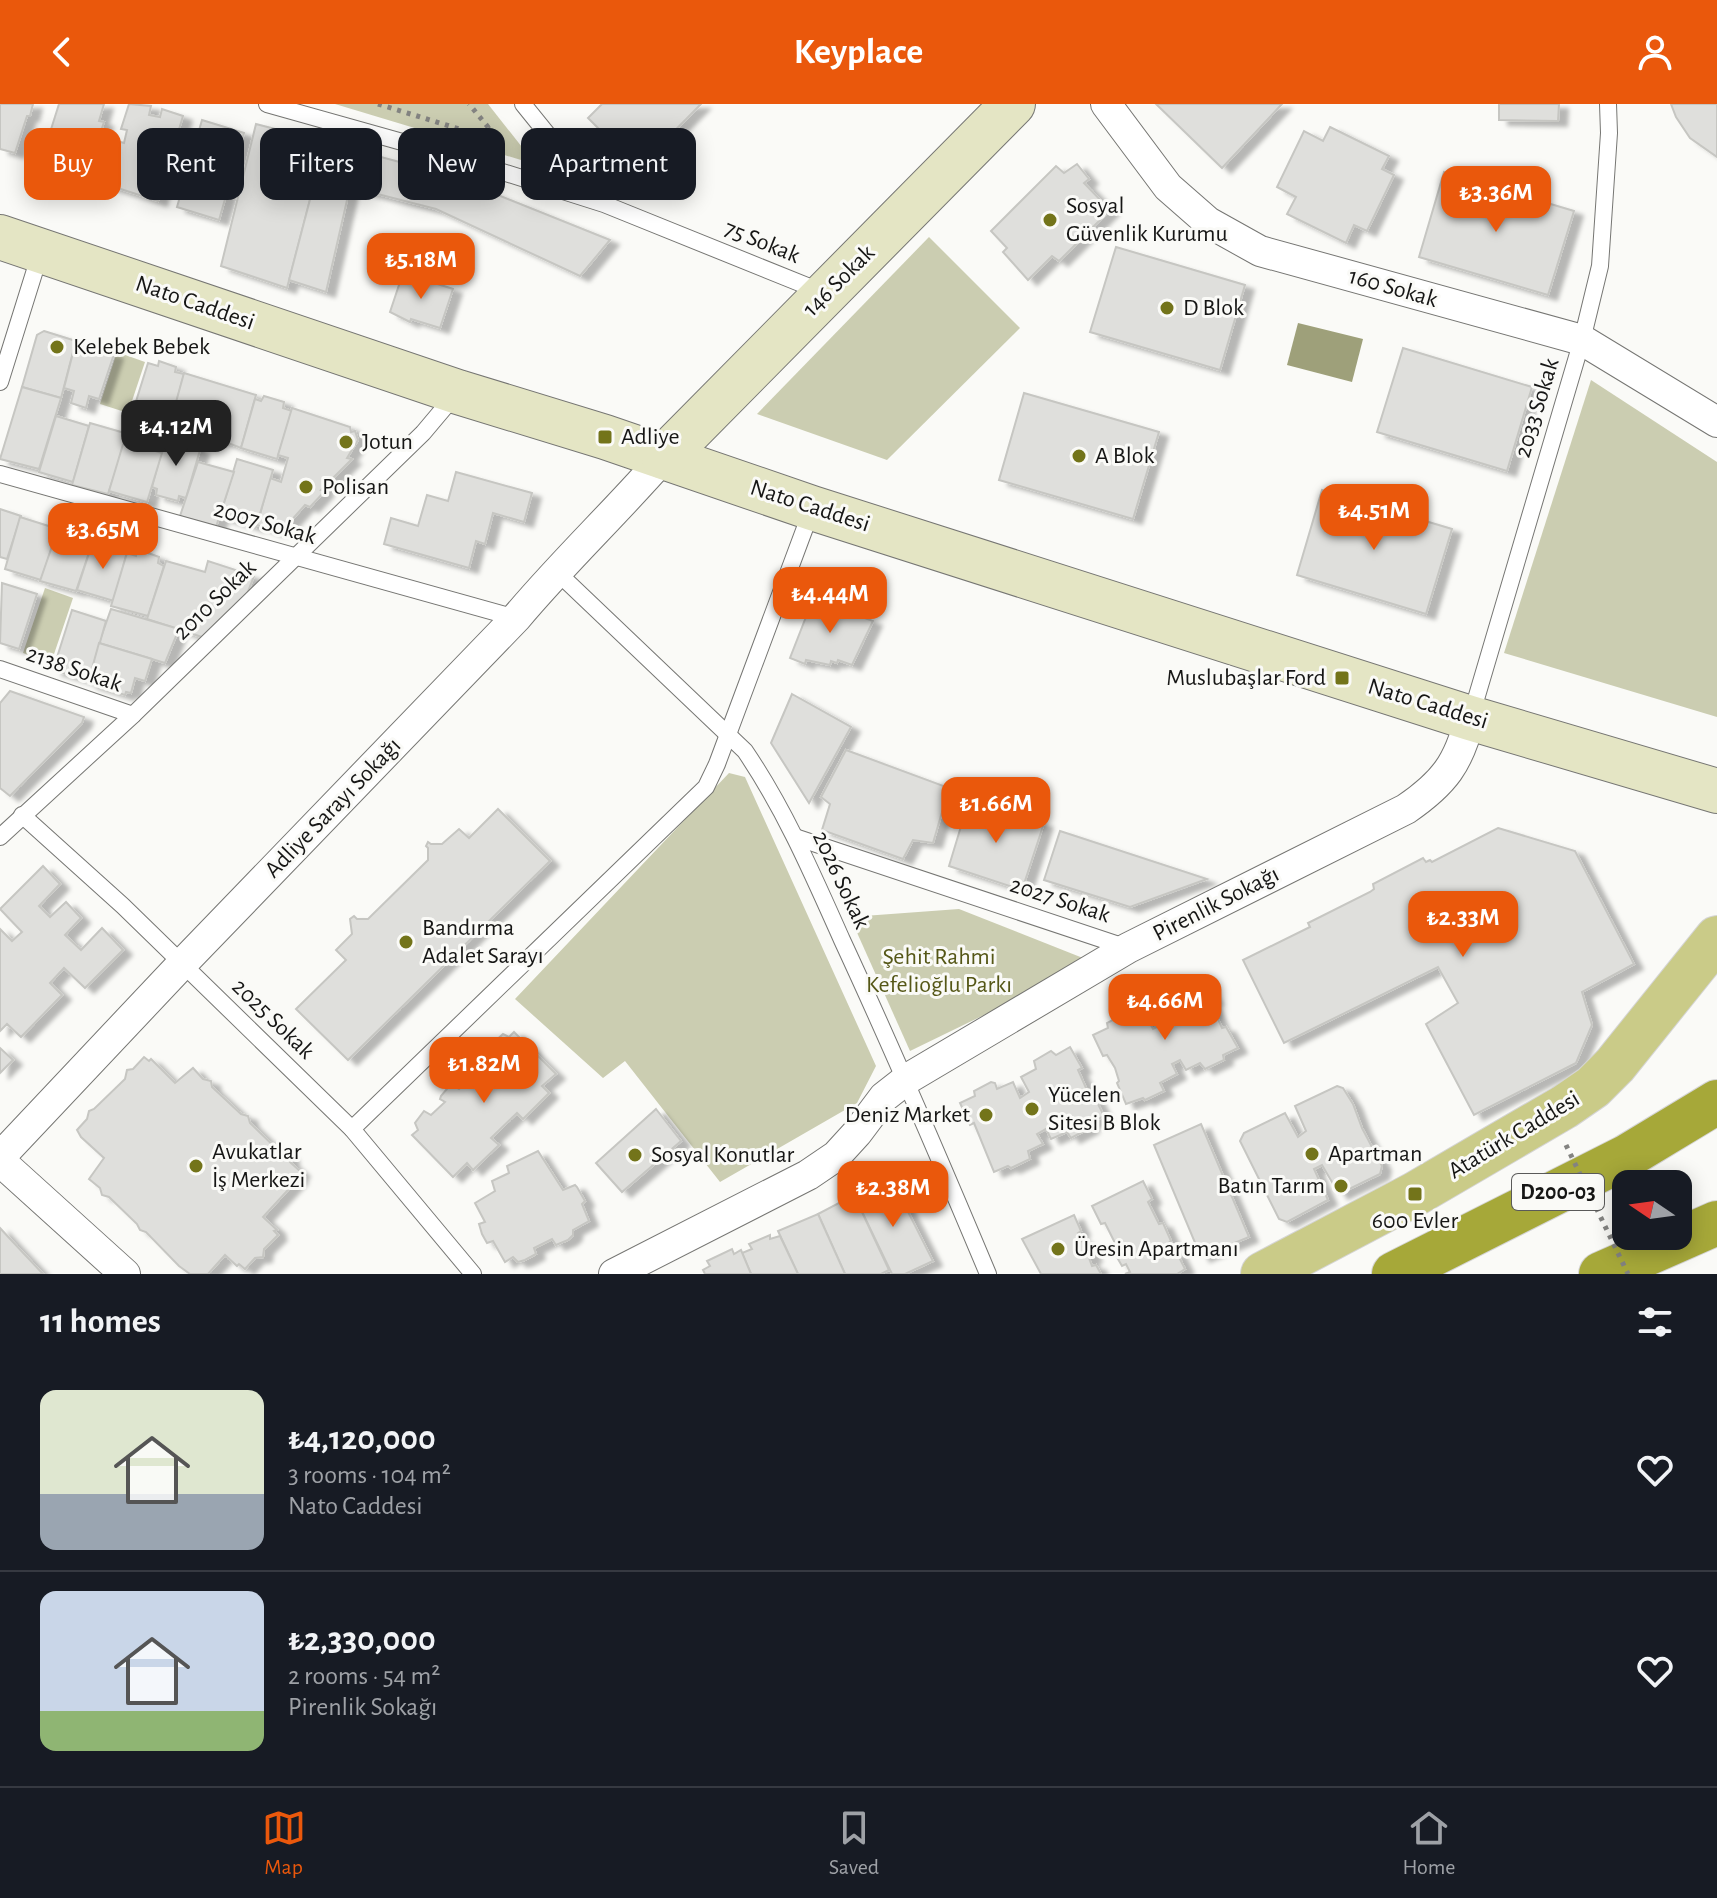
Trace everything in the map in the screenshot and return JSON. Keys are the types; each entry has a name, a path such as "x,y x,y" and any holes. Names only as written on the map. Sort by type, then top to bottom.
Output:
{"highway":[{"name":"D200-03","path":"1394,1274 1626,1157 1717,1102"},
{"path":"1601,1274 1717,1223"}],"main road":[{"name":"146 Sokak","path":"664,457 1013,104"},
{"name":"Nato Caddesi","path":"0,237 812,508 1470,718 1717,791"},
{"name":"Atatürk Caddesi","path":"1263,1274 1415,1194 1593,1087 1624,1054 1717,938"}],"street":[{"name":"160 Sokak","path":"1106,104 1168,187 1208,222 1260,251 1582,340 1717,422"},
{"name":"Adliye Sarayı Sokağı","path":"0,1159 182,964 516,618 664,457"},
{"name":"Pirenlik Sokağı","path":"614,1274 808,1175 836,1156 884,1097 907,1079 1128,948 1406,809 1430,792 1450,771 1463,747 1470,718"},
{"path":"0,1159 125,1274"}],"lane":[{"name":"75 Sokak","path":"267,104 452,156 604,204 827,294"},
{"path":"523,104 604,204"},
{"name":"2033 Sokak","path":"1470,718 1582,340 1600,266 1609,133 1608,104"},
{"path":"0,382 41,251"},
{"name":"2010 Sokak","path":"0,837 133,715 423,433 458,392"},
{"name":"2007 Sokak","path":"0,474 516,618"},
{"path":"352,1129 706,787 812,508"},
{"name":"2026 Sokak","path":"556,571 752,761 795,837 907,1079 988,1274"},
{"name":"2138 Sokak","path":"0,669 133,715"},
{"name":"2025 Sokak","path":"22,815 123,906 352,1129 473,1274"},
{"name":"2027 Sokak","path":"795,837 1128,948"}],"path":[{"path":"378,104 482,136 488,127 469,104"},
{"path":"1566,1145 1628,1274"}],"green space":[{"path":"335,104 488,104 521,146 521,160 505,155 505,128 415,128"},
{"path":"929,237 1020,328 887,460 757,414"},
{"path":"117,352 145,362 128,413 100,404"},
{"path":"1591,380 1717,462 1717,717 1504,653"},
{"path":"45,588 73,598 51,663 23,653"},
{"path":"729,773 745,777 876,1066 857,1103 720,1182 625,1061 603,1078 515,999"},
{"name":"Şehit Rahmi Kefelioğlu Parkı","path":"959,909 1093,962 910,1051 850,917"}],"shaded area":[{"path":"1298,323 1363,339 1352,382 1287,365"}],"building":[{"path":"0,104 33,104 15,153 0,149"},
{"path":"59,104 104,104 99,121 104,122 102,128 51,128"},
{"path":"129,104 151,106 149,115 160,117 162,109 183,116 179,128 137,128 137,194 121,189 121,142 124,143 127,130 121,129"},
{"path":"602,104 701,104 677,128 598,128 588,118"},
{"path":"1156,104 1282,104 1222,168"},
{"path":"1499,104 1559,104 1558,121 1499,120"},
{"path":"1671,104 1717,104 1717,157 1690,138"},
{"path":"202,120 228,128 200,128"},
{"path":"256,124 271,128 260,128 260,200 310,200 287,288 221,266 237,200 244,200 244,173"},
{"path":"1330,127 1389,156 1382,169 1394,175 1367,231 1354,225 1346,243 1287,214 1296,197 1277,187 1304,131 1323,141"},
{"path":"382,157 398,162 398,199 382,195"},
{"name":"Sosyal Güvenlik Kurumu","path":"1077,164 1089,179 1084,183 1110,210 1059,261 1052,256 1028,280 1003,252 1007,248 991,231 1056,166 1064,173"},
{"path":"1444,172 1574,211 1548,295 1419,257"},
{"path":"505,198 610,240 580,276 436,209 401,200"},
{"path":"179,200 225,200 219,220 177,207"},
{"path":"310,200 347,200 326,292 289,280"},
{"name":"D Blok","path":"1116,247 1245,285 1220,370 1090,332"},
{"path":"403,273 453,289 440,328 411,319 410,322 390,312"},
{"path":"44,331 76,341 61,398 22,387 37,335"},
{"path":"76,341 114,354 99,399 89,396 86,408 71,403 74,391 64,388"},
{"path":"1403,348 1532,387 1507,471 1377,432"},
{"path":"159,361 176,367 175,372 184,374 171,422 161,419 160,423 142,418 144,413 133,411 148,363 158,366"},
{"path":"184,373 256,395 241,448 215,438 215,435 170,424"},
{"path":"22,387 61,398 39,469 0,459"},
{"name":"A Blok","path":"1024,393 1159,432 1133,519 999,480"},
{"path":"264,396 284,402 283,408 292,411 277,459 241,448 255,399 261,401"},
{"path":"292,408 350,427 358,440 347,458 352,459 321,490 325,491 310,507 305,505 282,531 273,531 257,525 270,478 281,482 288,458 278,455"},
{"path":"56,416 89,426 73,482 39,472"},
{"path":"90,423 128,434 108,494 72,485"},
{"path":"173,436 195,442 194,447 200,450 186,498 179,496 178,501 156,495 157,489 152,487 165,439 172,441"},
{"path":"124,441 162,453 147,502 109,491"},
{"path":"237,459 273,470 256,527 220,516"},
{"path":"198,462 234,472 216,527 180,516"},
{"path":"456,472 532,493 524,522 493,513 485,544 476,541 469,568 384,544 391,518 418,526 427,495 448,501"},
{"path":"1322,490 1452,529 1426,614 1297,575"},
{"path":"0,509 21,516 7,559 0,557"},
{"path":"20,517 58,529 41,580 5,569"},
{"path":"58,529 93,541 76,591 40,581"},
{"path":"93,541 127,552 114,601 77,590"},
{"path":"137,549 159,557 158,563 164,566 148,616 111,606 127,553 136,556"},
{"path":"166,561 205,572 208,561 254,576 247,594 202,637 147,619"},
{"path":"2,583 37,594 19,649 0,643"},
{"path":"813,599 873,621 852,665 838,660 837,663 831,661 830,665 806,660 805,664 790,658"},
{"path":"111,609 179,629 165,663 99,643"},
{"path":"72,610 106,621 89,681 53,670"},
{"path":"99,643 152,659 145,681 135,678 131,693 126,692 125,695 88,683"},
{"path":"10,691 84,717 82,723 10,796 0,788 0,703"},
{"path":"792,694 851,727 809,803 771,743"},
{"path":"846,750 949,788 933,843 913,840 903,859 822,830 830,804 821,797"},
{"path":"969,800 1044,823 1022,890 949,866"},
{"name":"Bandırma Adalet Sarayı","path":"498,809 550,861 348,1060 296,1009 346,960 336,950 352,934 350,919 354,916 368,919 428,860 428,842 442,844 459,829 469,838"},
{"path":"1498,828 1575,851 1634,964 1582,992 1592,1025 1576,1063 1474,1115 1426,1024 1458,1003 1438,967 1284,1043 1243,960 1310,927 1308,923 1370,892 1374,889 1373,884 1423,858 1426,862 1432,862"},
{"path":"1060,831 1207,879 1130,907 1044,880"},
{"path":"43,866 60,884 39,906 50,917 66,902 81,918 65,935 81,950 102,928 123,950 85,988 64,968 50,983 62,995 21,1037 7,1024 0,1031 0,929 12,941 22,932 0,909"},
{"path":"1203,978 1214,1000 1210,1001 1222,1028 1226,1027 1238,1048 1223,1055 1224,1060 1205,1069 1200,1063 1186,1070 1180,1060 1172,1064 1177,1074 1160,1083 1164,1091 1126,1104 1117,1083 1115,1068 1107,1055 1103,1056 1093,1035 1108,1028 1107,1023 1126,1013 1130,1019 1144,1012 1153,1029 1163,1024 1154,1008 1168,1000 1167,992 1186,982 1188,986"},
{"path":"514,1032 556,1074 542,1086 549,1093 523,1119 517,1113 491,1138 499,1145 473,1170 467,1163 453,1177 412,1135 418,1130 415,1123 424,1111 431,1115 445,1102 440,1099 441,1096 451,1084 459,1089 468,1079 464,1072 476,1060 481,1064 495,1052 491,1045 503,1034 509,1037"},
{"name":"Yücelen Sitesi B Blok","path":"1070,1047 1082,1068 1078,1070 1090,1097 1094,1096 1104,1116 1071,1138 1067,1132 1051,1139 1046,1129 1037,1134 1043,1144 1028,1151 1030,1159 994,1172 974,1123 970,1125 960,1103 975,1096 974,1091 991,1082 997,1089 1013,1082 1020,1098 1029,1092 1021,1077 1036,1069 1034,1061 1051,1051 1056,1055"},
{"path":"0,1048 13,1060 0,1073"},
{"name":"Avukatlar İş Merkezi","path":"144,1057 149,1061 151,1059 175,1083 193,1068 203,1079 211,1081 212,1087 241,1114 248,1116 250,1123 281,1153 290,1156 290,1162 301,1172 263,1217 277,1230 274,1231 278,1235 264,1249 263,1257 255,1258 245,1269 225,1255 208,1274 190,1274 146,1232 140,1230 109,1197 102,1195 100,1188 89,1179 104,1158 77,1130 87,1119 89,1111 125,1079 127,1070 133,1069"},
{"name":"Apartman","path":"1337,1086 1343,1088 1353,1104 1382,1166 1380,1174 1339,1194 1322,1165 1314,1169 1328,1200 1287,1222 1279,1219 1240,1141 1244,1133 1285,1113 1298,1137 1306,1131 1295,1106"},
{"name":"Sosyal Konutlar","path":"656,1109 681,1141 622,1192 596,1163"},
{"path":"1201,1124 1249,1237 1201,1257 1154,1145"},
{"path":"538,1151 563,1190 577,1187 585,1201 582,1204 589,1221 573,1230 568,1240 556,1245 552,1239 534,1248 536,1254 525,1260 518,1262 513,1257 505,1262 493,1241 487,1243 482,1234 479,1224 485,1222 475,1203 495,1191 492,1181 509,1173 507,1166"},
{"path":"1143,1181 1152,1199 1148,1202 1171,1241 1167,1244 1172,1252 1176,1251 1185,1269 1177,1274 1125,1274 1130,1272 1126,1264 1122,1266 1111,1247 1116,1245 1092,1206"},
{"path":"873,1184 897,1190 933,1261 905,1274 892,1274 854,1195"},
{"path":"854,1195 889,1270 881,1274 845,1274 818,1214"},
{"path":"818,1214 845,1274 798,1274 778,1231"},
{"name":"Üresin Apartmanı","path":"1074,1215 1081,1231 1078,1233 1093,1257 1089,1258 1092,1266 1096,1265 1101,1274 1041,1274 1022,1239"},
{"path":"0,1228 12,1241 43,1274 0,1274"},
{"path":"770,1235 770,1239 780,1236 798,1274 751,1274 742,1253 752,1249 749,1244"},
{"path":"732,1249 734,1254 741,1250 751,1274 705,1274 703,1270 710,1266 707,1261"}],"place":[{"name":"Sosyal Güvenlik Kurumu","path":"1050,220"},
{"name":"D Blok","path":"1167,308"},
{"name":"Kelebek Bebek","path":"57,347"},
{"name":"Adliye","path":"605,437"},
{"name":"Jotun","path":"346,442"},
{"name":"A Blok","path":"1079,456"},
{"name":"Polisan","path":"306,487"},
{"name":"Muslubaşlar Ford","path":"1342,678"},
{"name":"Bandırma Adalet Sarayı","path":"406,942"},
{"name":"Yücelen Sitesi B Blok","path":"1032,1109"},
{"name":"Deniz Market","path":"986,1115"},
{"name":"Apartman","path":"1312,1154"},
{"name":"Sosyal Konutlar","path":"635,1155"},
{"name":"Avukatlar İş Merkezi","path":"196,1166"},
{"name":"Batın Tarım","path":"1341,1186"},
{"name":"600 Evler","path":"1415,1194"},
{"name":"Üresin Apartmanı","path":"1058,1249"}]}
